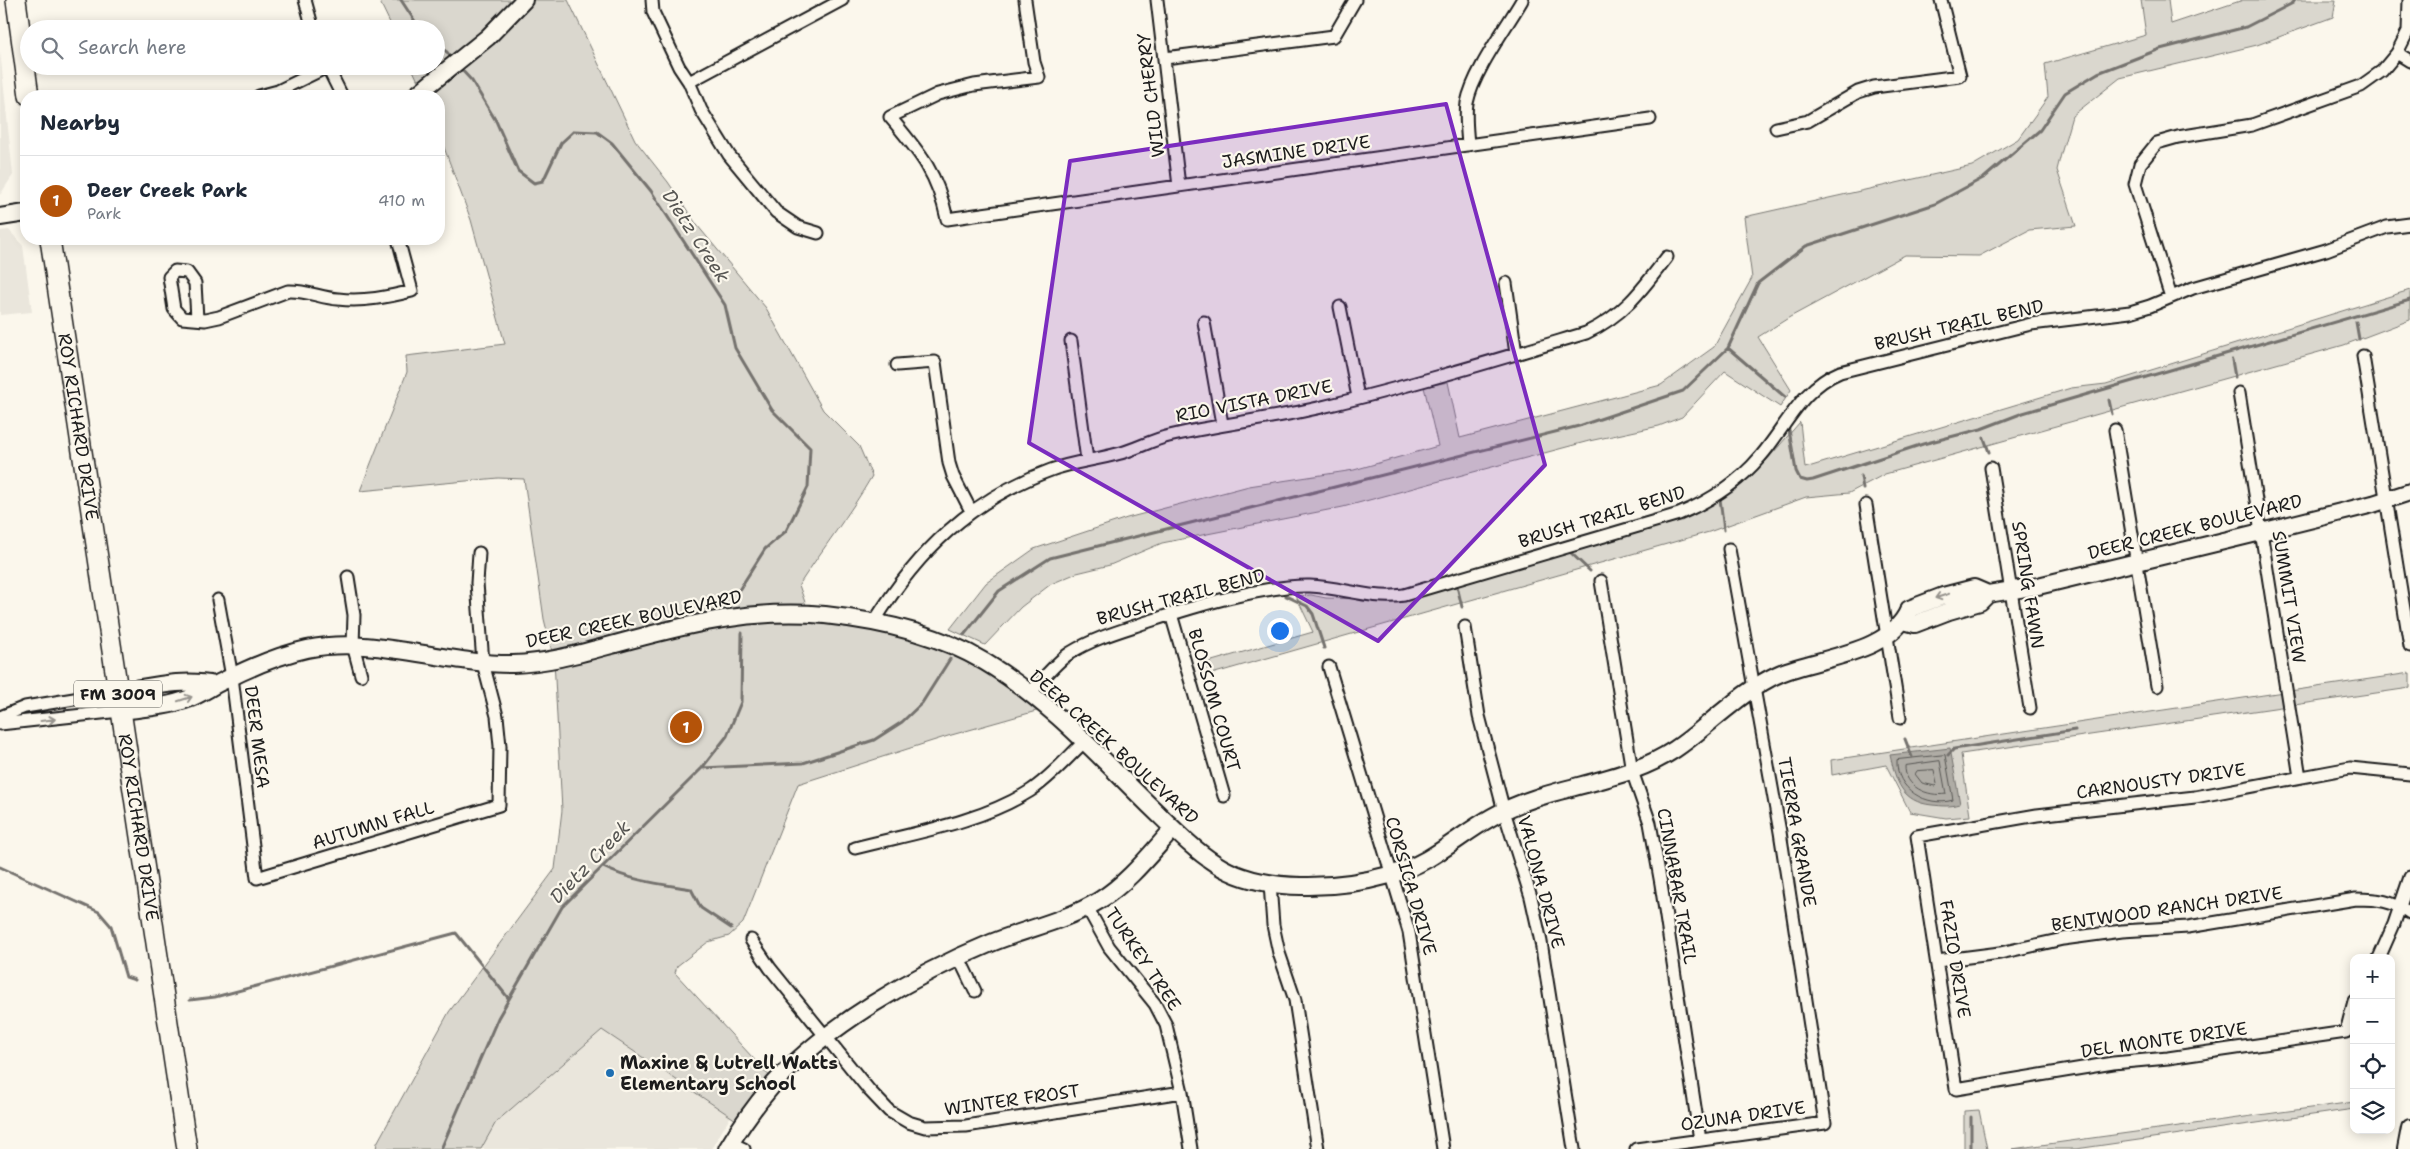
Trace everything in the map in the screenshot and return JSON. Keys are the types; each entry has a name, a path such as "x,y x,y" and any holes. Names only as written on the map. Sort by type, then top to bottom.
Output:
{"main road":[{"path":"16,0 20,30"},
{"path":"26,75 28,90"},
{"name":"ROY RICHARD DRIVE","path":"51,245 187,1149"}],"street":[{"path":"305,0 311,20"},
{"path":"445,72 484,40 524,0"},
{"path":"652,0 653,12 678,67 689,82 701,110 728,155 763,198 788,221 818,233"},
{"path":"689,82 842,0"},
{"name":"JASMINE DRIVE","path":"1025,0 1034,62 1039,77 974,85 938,94 890,117 927,163 939,188 947,218 1650,119"},
{"name":"WILD CHERRY","path":"1157,0 1179,186"},
{"path":"1165,58 1334,36 1354,0"},
{"path":"1468,145 1466,115 1469,95 1479,73 1522,0"},
{"path":"1776,128 1808,121 1858,92 1874,87 1960,76 1941,0"},
{"path":"2170,297 2135,184 2140,164 2156,143 2178,137 2252,125 2361,86 2382,71 2397,53 2408,31 2409,0"},
{"path":"2397,53 2410,61"},
{"path":"280,90 311,75"},
{"path":"331,75 339,90"},
{"path":"422,90 442,75"},
{"path":"0,217 20,214"},
{"name":"BRUSH TRAIL BEND","path":"1030,693 1068,654 1093,640 1171,614 1230,598 1289,587 1311,586 1379,596 1404,595 1665,519 1712,498 1749,469 1779,433 1807,393 1829,377 1853,368 1904,357 1937,346 2007,329 2050,321 2130,312 2193,288 2326,250 2387,227 2410,224"},
{"path":"197,318 219,317 298,290 336,299 356,300 382,298 412,291 400,245"},
{"name":"RIO VISTA DRIVE","path":"874,622 892,592 916,562 940,538 971,512 1002,492 1030,478 1087,460 1125,452 1167,436 1222,424 1321,408 1586,333 1606,324 1627,307 1667,257"},
{"path":"1506,282 1516,354"},
{"path":"1340,307 1358,397"},
{"path":"1204,322 1222,424"},
{"path":"1071,342 1087,460"},
{"path":"2362,356 2410,646"},
{"path":"897,365 935,362 949,463 953,476 971,512"},
{"name":"SUMMIT VIEW","path":"2239,393 2300,777"},
{"path":"2115,430 2156,686"},
{"name":"SPRING FAWN","path":"1991,468 2030,708"},
{"name":"DEER CREEK BOULEVARD","path":"120,711 186,700 232,677 302,650 353,645 483,662 515,664 554,660 663,631 738,615 797,613 874,622 927,636 979,658 1030,693 1084,742 1173,829 1217,865 1236,874 1270,884 1310,886 1346,883 1391,874 1441,852 1492,816 1522,803 1632,771 1664,757 1686,743 1754,687 1775,675 1802,665 1855,652 1888,634 1904,621 1916,624 1949,611 1980,602 1988,594 2011,591 2136,563 2410,492"},
{"path":"1866,505 1900,718"},
{"name":"TIERRA GRANDE","path":"1729,549 1781,842 1825,1123"},
{"path":"479,553 477,583 483,662"},
{"path":"348,577 354,615 353,645 361,675"},
{"name":"CINNABAR TRAIL","path":"1601,581 1632,771 1650,823 1661,884 1700,1140"},
{"name":"DEER MESA","path":"218,600 232,677 257,878"},
{"name":"BLOSSOM COURT","path":"1171,614 1224,796"},
{"name":"VALONA DRIVE","path":"1465,627 1479,716 1504,811 1531,897 1541,942 1574,1149"},
{"name":"AUTUMN FALL","path":"257,878 499,805 500,746 497,716 483,662"},
{"name":"CORSICA DRIVE","path":"1329,667 1409,932 1417,973 1443,1149"},
{"path":"0,717 25,706 182,682 198,681 215,685"},
{"path":"0,724 120,711"},
{"path":"855,848 954,822 1012,801 1045,779 1084,742"},
{"name":"CARNOUSTY DRIVE","path":"1917,836 2037,815 2195,797 2350,768 2410,774"},
{"path":"734,1147 747,1116 772,1085 827,1038 899,987 992,943 1068,917 1087,907 1119,887 1173,829"},
{"name":"FAZIO DRIVE","path":"1917,836 1938,961 1956,1089"},
{"path":"2381,954 2405,905 2410,877"},
{"path":"1270,884 1273,925 1279,953 1295,1000 1318,1149"},
{"name":"BENTWOOD RANCH DRIVE","path":"1938,961 2000,953 2063,939 2122,931 2188,927 2356,899 2373,899 2405,905 2410,914"},
{"name":"TURKEY TREE","path":"1087,907 1109,947 1155,1004 1162,1018 1171,1040 1191,1149"},
{"name":"WINTER FROST","path":"752,940 770,968 879,1102 898,1116 925,1127 966,1126 1182,1092"},
{"path":"959,958 975,990"},
{"name":"DEL MONTE DRIVE","path":"1956,1089 2113,1063 2168,1058 2346,1032 2350,1017"},
{"name":"OZUNA DRIVE","path":"1636,1149 1825,1123"},
{"path":"2406,1149 2410,1128"}],"highlighted area":[{"path":"1446,104 1545,465 1378,641 1029,443 1070,161"}],"shaded area":[{"path":"379,0 568,0 635,140 668,182 697,225 766,308 823,410 859,446 872,476 799,585 809,614 927,636 1047,708 948,736 798,784 743,923 729,936 708,942 677,966 675,973 775,1082 742,1124 602,1030 496,1122 481,1149 376,1149 377,1143 449,1012 555,869 562,810 554,660 544,619 524,479 498,478 360,491 407,372 406,356 505,344 471,220 445,150 445,90 422,90 415,75 445,75 445,20 389,20"},
{"path":"2141,0 2168,0 2171,24 2243,0 2336,0 2333,17 2257,45 2120,78 2072,116 2057,170 2076,226 2029,230 1979,256 1905,255 1790,317 1758,337 1791,390 1780,407 1725,371 1682,417 1659,426 1589,441 1343,507 1162,543 1110,565 1077,573 1051,584 1021,607 985,645 950,629 986,583 1034,549 1127,518 1249,486 1354,470 1438,446 1424,387 1448,382 1460,438 1661,385 1714,347 1752,278 1744,217 1972,166 2018,139 2048,97 2045,64 2146,35"},
{"path":"0,51 13,175 0,195"},
{"path":"9,230 20,245 23,246 32,312 0,315 0,231"},
{"path":"2410,290 2410,320 2344,345 1885,474 1849,493 1806,497 1709,532 1201,677 1198,665 1313,632 1296,596 1311,595 1326,598 1402,600 1701,510 1738,488 1766,461 1800,422 1805,468 2071,388 2106,384"},
{"path":"2410,673 2410,688 1961,754 1970,816 1946,818 1910,812 1886,765 1832,775 1831,760"},
{"name":"Maxine & Lutrell Watts Elementary School","path":"602,1030 731,1116 711,1149 481,1149 496,1122"},
{"path":"2350,1103 2350,1110 2076,1149 2012,1149"},
{"path":"1979,1110 1987,1149 1964,1149 1964,1111"}],"water":[{"path":"1950,748 1960,804 1950,806 1932,805 1914,800 1907,795 1898,782 1890,755"}],"waterway":[{"name":"Dietz Creek","path":"401,0 414,20"},
{"path":"964,635 999,591 1050,558 1579,426 1683,391 1728,348 1758,283 1806,246 1935,204 1985,177 2040,130 2065,93 2098,73 2160,49 2246,27 2293,3 2295,0"},
{"name":"Dietz Creek","path":"445,51 452,59"},
{"name":"Dietz Creek","path":"459,67 472,81 496,121 518,171 534,183 543,181 561,143 574,131 597,132 612,143 651,191 725,305 735,348 772,410 810,448 808,487 786,531 765,549 739,590"},
{"path":"1789,430 1796,471 1800,479 1813,480 1923,444 1981,429 2023,413 2410,300"},
{"path":"2356,322 2359,339"},
{"path":"1728,348 1785,397"},
{"path":"2232,360 2235,377"},
{"path":"2109,400 2112,414"},
{"path":"1984,438 1989,452"},
{"path":"1861,476 1863,489"},
{"path":"1720,499 1724,530"},
{"path":"1571,553 1590,571"},
{"path":"1457,586 1462,607"},
{"path":"1286,596 1307,606 1313,614 1324,648"},
{"name":"Dietz Creek","path":"441,1149 498,1018 562,907 702,768 727,736 741,702 742,633"},
{"path":"702,768 803,763 874,740 902,722 922,703 950,659"},
{"path":"1948,755 1954,749 2075,730"},
{"path":"1905,739 1912,757"},
{"path":"0,867 99,912 111,926 126,977 135,980"},
{"path":"603,867 635,879 691,889 701,908 731,928"},
{"path":"190,1000 215,997 456,933 509,999"},
{"path":"1971,1117 1971,1149"}],"place":[{"name":"Deer Creek Park","path":"686,727"},
{"name":"Maxine & Lutrell Watts Elementary School","path":"610,1073"}]}
